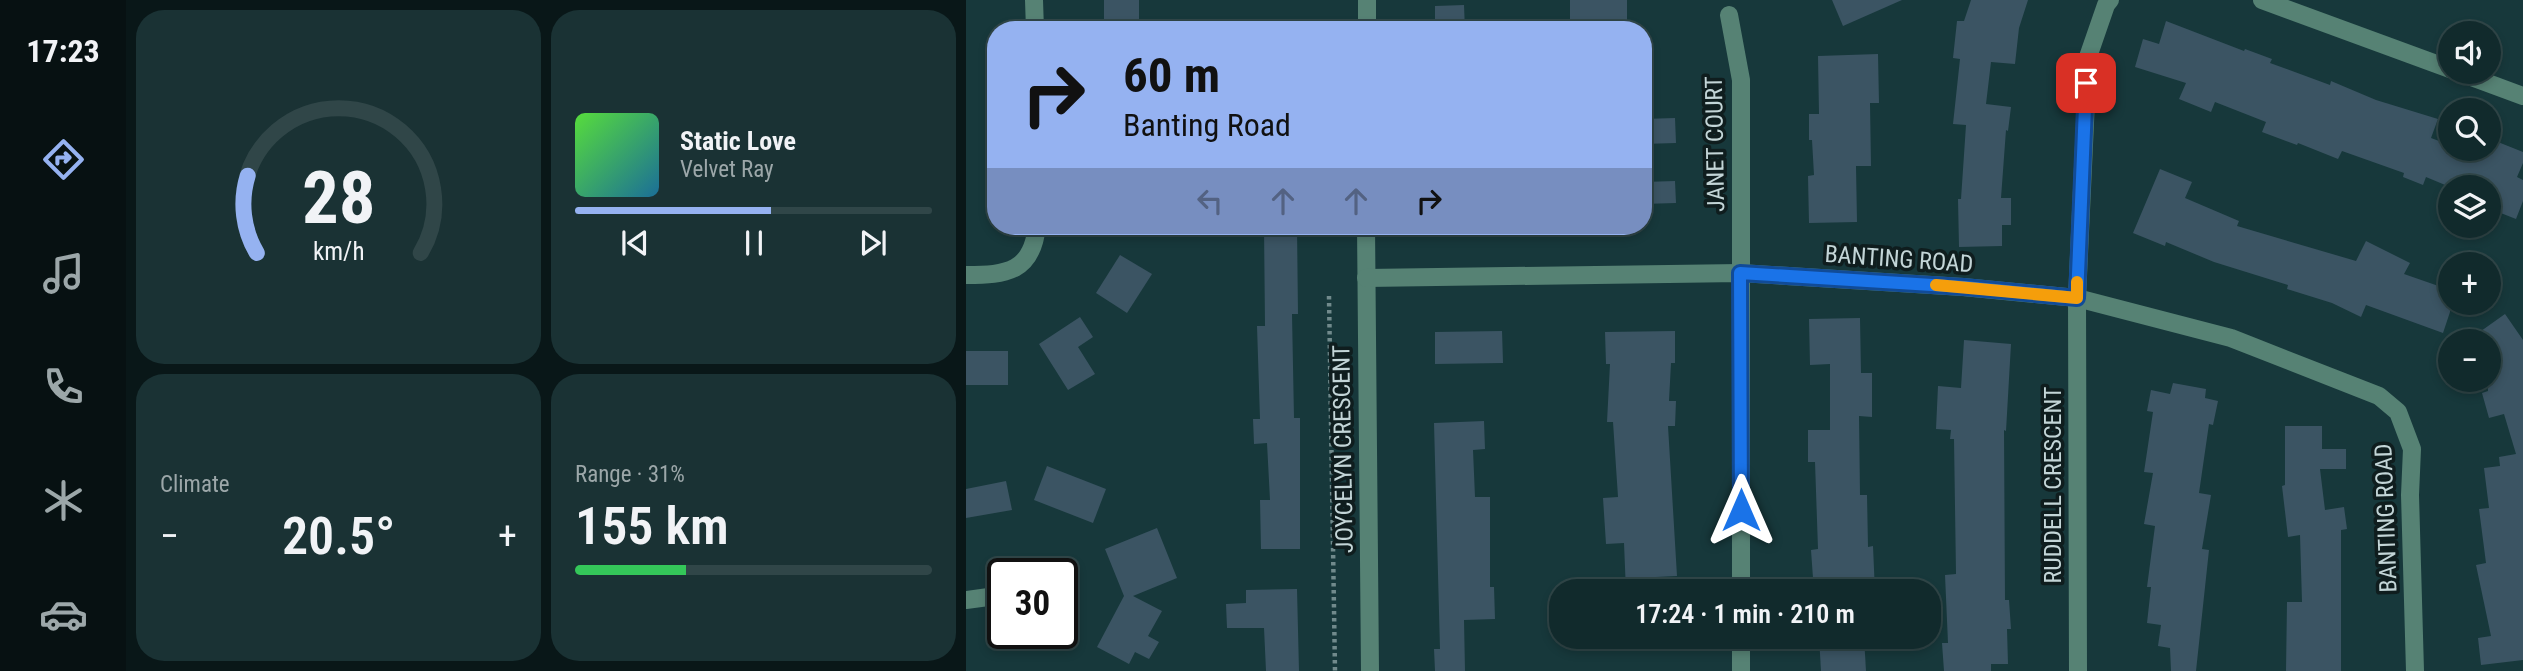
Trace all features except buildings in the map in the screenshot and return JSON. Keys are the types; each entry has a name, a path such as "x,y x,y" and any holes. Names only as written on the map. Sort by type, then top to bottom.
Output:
{"street":[{"path":"1034,0 1035,21"},
{"path":"1367,0 1367,21"},
{"name":"RUDDELL CRESCENT","path":"2078,671 2077,298 2088,57 2110,0"},
{"path":"2262,0 2438,65"},
{"name":"JANET COURT","path":"1729,15 1741,80 1740,273"},
{"path":"2490,84 2523,96"},
{"path":"966,275 995,275 1011,271 1025,261 1034,245 1036,235"},
{"name":"JOYCELYN CRESCENT","path":"1366,235 1370,671"},
{"path":"1740,273 1741,579"},
{"name":"BANTING ROAD","path":"1366,278 1740,273 1964,287 2077,298 2231,338 2379,396 2398,412 2412,449 2410,495 2415,671"},
{"path":"966,600 987,597"},
{"path":"1741,649 1741,671"}],"path":[{"path":"1329,296 1335,671"}],"slow traffic":[{"path":"1936,285 2077,298 2077,282"}],"route":[{"path":"1741,510 1740,273 1964,287 2077,298 2086,83"}]}
